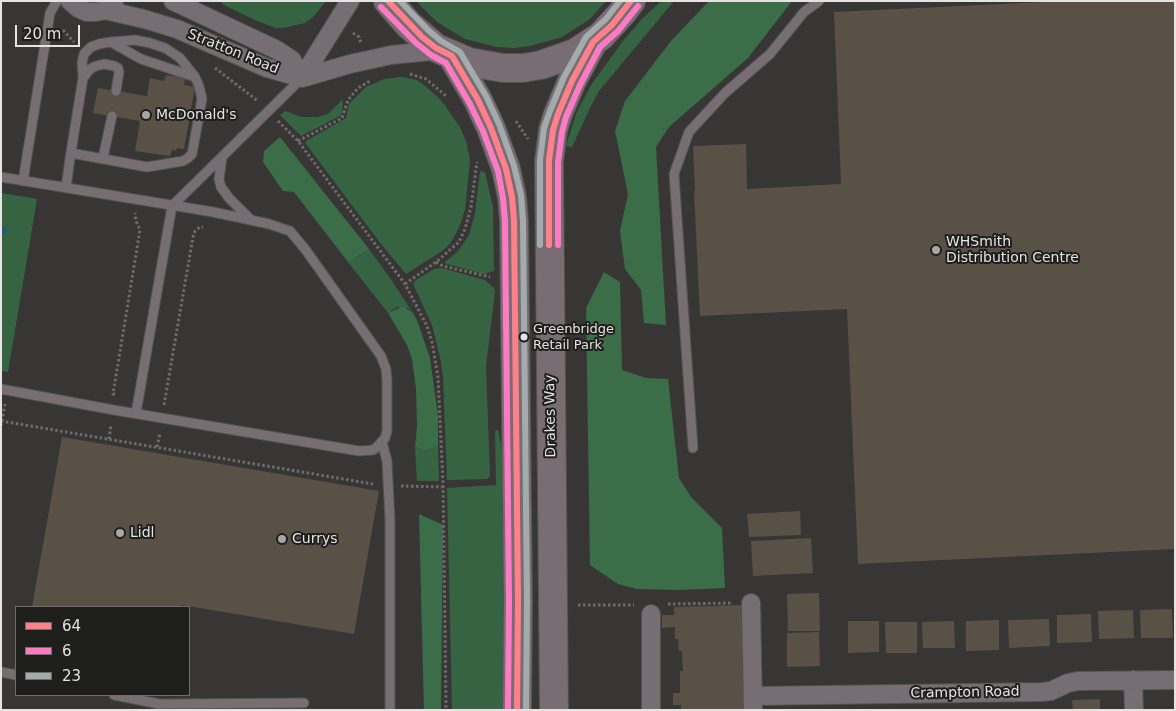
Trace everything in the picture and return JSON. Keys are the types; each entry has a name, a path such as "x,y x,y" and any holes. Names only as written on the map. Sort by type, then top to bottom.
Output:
{"main road":[{"path":"388,1 415,31 447,53 487,66 523,68 558,60 575,53 593,42 612,25 631,1"},
{"name":"Drakes Way","path":"554,710 548,183 550,144 565,96 593,42"},
{"path":"447,53 478,100 491,128 506,169 512,197 514,221 518,543 518,710"}],"street":[{"name":"Stratton Road","path":"70,1 78,8 87,12 96,12 111,5 177,29 268,68 302,78"},
{"name":"Stratton Road","path":"173,1 278,50 292,60 302,78"},
{"path":"302,78 350,1"},
{"path":"302,78 391,55 447,53"},
{"name":"Crampton Road","path":"751,603 753,703 1042,692 1051,691 1068,683 1078,681 1175,680"},
{"path":"651,614 652,710"},
{"path":"1134,680 1134,710"}],"lane":[{"path":"23,181 50,13 57,1"},
{"path":"693,448 674,174 689,132 725,93 770,54 804,12 820,1"},
{"path":"66,188 71,153 83,78 82,63 84,54 91,47 98,44 135,40 150,43 165,48 180,58 195,77 202,99 192,154 188,158 147,167 71,153"},
{"path":"111,42 141,59 195,77"},
{"path":"83,78 90,69 96,66 104,64 114,66 118,68 119,72 116,91"},
{"path":"136,413 172,206 302,78"},
{"path":"103,158 112,116"},
{"path":"222,158 219,179 221,187 251,220"},
{"path":"1,177 208,212 290,230 377,349 386,369 387,431 382,442 372,450 359,451 4,390"},
{"path":"382,442 388,461 390,710"},
{"path":"1,672 15,675"},
{"path":"119,696 159,704 304,704"}],"path":[{"path":"404,73 426,80 447,97"},
{"path":"298,141 342,118 352,94 374,79"},
{"path":"269,111 298,141 404,284 427,326 438,377 443,487 446,710"},
{"path":"514,119 529,140 550,144"},
{"path":"404,284 436,262 459,242 465,229 473,197 478,154"},
{"path":"109,439 118,395 113,394 140,230 136,221 138,200"},
{"path":"157,447 193,237 200,227 206,227 208,212"},
{"path":"436,262 443,266 498,279"},
{"path":"4,390 2,422 388,486 443,487"}],"green space":[{"path":"221,1 326,1 314,16 305,23 276,28 222,4"},
{"path":"416,1 606,1 590,19 562,37 530,46 514,48 497,47 465,39 437,22"},
{"path":"661,1 674,1 599,91 572,147 566,146 576,114 591,85 623,41"},
{"path":"709,1 792,1 748,58 669,127 656,147 666,325 644,323 641,290 625,269 620,231 628,194 615,131 625,101 671,41"},
{"path":"402,77 417,80 441,100 460,127 466,141 470,160 465,210 450,244 406,274 381,244 306,144 306,141 346,118 349,104 366,87 384,79"},
{"path":"343,99 340,116 301,136 280,115 285,111 301,117 318,117 328,114"},
{"path":"280,137 369,249 348,262 294,192 283,191 263,162 264,151"},
{"path":"480,171 485,172 493,207 494,271 483,274 444,263 458,251 469,235 475,213"},
{"path":"1,193 37,199 8,372 1,371"},
{"path":"369,249 413,313 408,308 397,307 388,313 348,262"},
{"path":"442,268 485,280 494,288 495,292 486,366 490,476 487,479 447,480 441,362 432,325 413,284 416,280 434,269"},
{"path":"604,272 620,282 622,370 646,378 668,379 679,478 691,497 722,528 725,588 637,589 618,584 590,565 586,308"},
{"path":"403,306 413,313 417,320 430,358 438,415 438,446 426,451 415,447 417,426 416,389 412,359 407,345 388,313"},
{"path":"498,430 505,464 505,710 452,710 447,488 496,485 495,431"},
{"path":"438,446 439,481 417,481 415,447 426,451"},
{"path":"419,514 443,525 441,710 424,710"}],"building":[{"name":"WHSmith Distribution Centre","path":"1065,1 1175,1 1175,549 858,564 847,309 700,316 693,146 746,144 747,189 841,184 834,12"},
{"name":"McDonald's","path":"166,75 185,78 184,85 195,87 184,149 177,148 176,151 172,150 170,156 135,151 140,121 93,113 98,88 147,96 150,78 164,81"},
{"path":"62,437 379,491 354,634 182,605 32,606"},
{"path":"800,511 801,535 749,537 747,514"},
{"path":"811,538 813,573 753,576 751,541"},
{"path":"819,593 820,631 788,631 787,594"},
{"path":"742,605 743,696 748,696 748,710 681,710 681,705 673,705 673,693 680,693 680,671 683,671 682,651 679,651 678,639 675,639 675,627 662,628 662,615 674,615 674,607"},
{"path":"1172,609 1173,638 1141,638 1140,610"},
{"path":"1133,610 1134,638 1099,639 1098,611"},
{"path":"1091,614 1092,642 1057,643 1057,615"},
{"path":"1049,619 1050,646 1009,648 1008,620"},
{"path":"999,620 999,650 966,651 966,621"},
{"path":"848,621 879,621 879,652 848,653"},
{"path":"954,621 955,648 923,648 922,622"},
{"path":"885,622 917,622 917,653 886,653"},
{"path":"819,632 820,666 787,667 787,633"},
{"path":"1100,699 1100,710 1073,710 1072,700"}],"waterway":[{"path":"1,233 4,230"}],"transit line":[{"name":"64","path":"388,1 422,37 436,48 452,56 478,100 491,128 506,169 512,197 514,221 518,601 517,710"},
{"name":"23","path":"400,1 428,30 441,41 460,52 486,96 499,124 514,166 521,195 523,221 527,601 526,710"},
{"name":"23","path":"540,245 540,160 544,128 564,77 586,37 606,19 620,1"},
{"name":"64","path":"549,245 549,161 553,130 558,114 572,81 593,42 612,25 631,1"},
{"name":"6","path":"558,245 558,162 566,117 600,47 618,31 638,6"},
{"name":"6","path":"381,7 416,43 431,55 446,63 483,131 498,171 503,198 505,221 509,601 508,710"}],"place":[{"name":"McDonald's","path":"146,115"},
{"name":"WHSmith Distribution Centre","path":"936,250"},
{"name":"Greenbridge Retail Park","path":"524,337"},
{"name":"Lidl","path":"120,533"},
{"name":"Currys","path":"282,539"}]}
